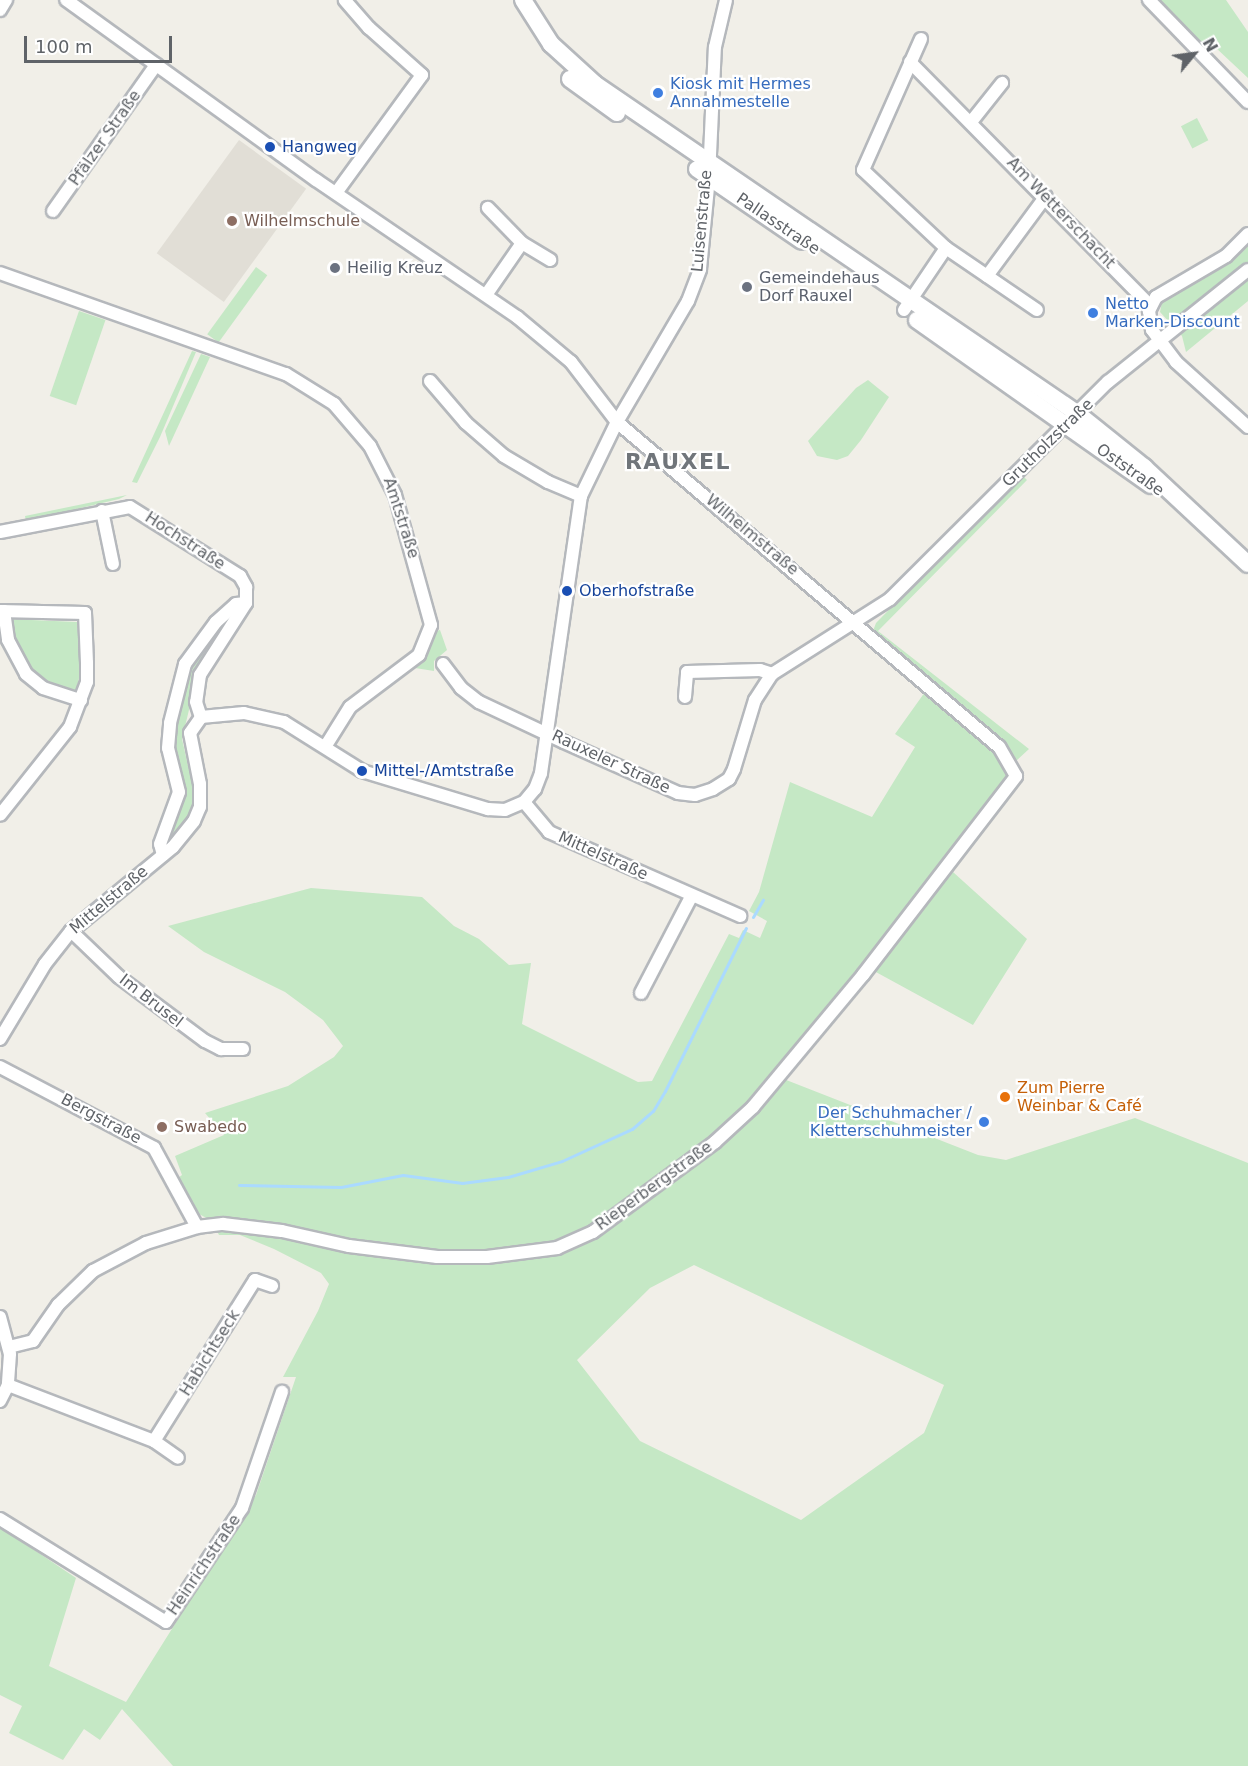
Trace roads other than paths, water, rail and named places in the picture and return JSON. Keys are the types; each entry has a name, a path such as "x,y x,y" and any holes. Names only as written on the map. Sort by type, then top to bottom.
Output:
{"main road":[{"name":"Pallasstraße","path":"510,0 544,54 564,74 708,169 1072,419"},
{"name":"Pallasstraße","path":"523,0 551,44 571,66 708,169"},
{"name":"Oststraße","path":"1072,419 1144,467 1248,564"}],"street":[{"path":"0,10 6,0"},
{"name":"Wilhelmstraße","path":"66,0 336,193 486,295 571,362 617,422 855,623 881,649 999,747 1017,776"},
{"path":"336,193 422,75 369,28 345,0"},
{"name":"Luisenstraße","path":"617,422 695,285 708,169 715,47 726,0"},
{"path":"1149,0 1248,102"},
{"path":"921,39 863,170 946,248 1037,310"},
{"name":"Am Wetterschacht","path":"910,62 1046,196 1150,306"},
{"name":"Pfälzer Straße","path":"53,211 156,65"},
{"path":"971,122 1002,83"},
{"path":"987,276 1046,196"},
{"path":"488,208 522,243 550,260"},
{"path":"1248,234 1226,256 1156,297 1150,306 1152,330 1160,341 1201,387 1248,427"},
{"path":"486,295 522,243"},
{"path":"907,306 946,248"},
{"name":"Grutholzstraße","path":"855,623 890,599 1108,382 1248,270"},
{"name":"Amtstraße","path":"0,273 286,374 334,404 370,446 395,495 431,625 419,655 350,707 325,747"},
{"path":"430,381 466,423 504,456 548,482 581,496"},
{"path":"246,603 200,675 196,702 201,717 244,713 276,720 362,771 415,789 488,809 505,810 524,802 542,773 581,496 617,422"},
{"name":"Hochstraße","path":"0,532 122,506 138,510 240,576 246,587 246,603"},
{"path":"102,511 113,564"},
{"name":"Mittelstraße","path":"163,855 160,844 179,792 168,748 170,723 185,664 216,622 236,604 246,603"},
{"path":"0,815 51,755 81,700 87,682 85,614 2,611 8,640 26,674 44,688 81,700"},
{"name":"Rauxeler Straße","path":"443,664 461,688 478,702 548,732 678,794 695,795 729,779 755,700 772,674 855,623"},
{"path":"685,697 687,672 760,670 772,674"},
{"name":"Mittelstraße","path":"0,1039 25,993 71,931 182,838 200,807 200,784 189,744 193,724 201,717"},
{"name":"Rieperbergstraße","path":"9,1347 33,1341 58,1305 103,1265 146,1243 197,1227 223,1224 282,1231 349,1246 447,1257 488,1257 557,1248 593,1232 664,1182 753,1107 863,975 1017,776"},
{"name":"Mittelstraße","path":"524,802 549,832 740,916"},
{"path":"640,993 692,896"},
{"name":"Im Brusel","path":"71,931 119,976 205,1041 220,1049 243,1049"},
{"name":"Bergstraße","path":"0,1067 154,1148 197,1227"},
{"name":"Habichtseck","path":"154,1441 255,1280 272,1286"},
{"path":"0,1317 9,1347 9,1385 0,1401"},
{"path":"9,1385 154,1441 178,1458"},
{"name":"Heinrichstraße","path":"0,1519 166,1622 242,1508 282,1392"}],"waterway":[{"path":"753,917 763,900"},
{"path":"239,1185 341,1187 403,1175 462,1183 508,1177 562,1161 632,1129 653,1111 665,1091 746,928"}],"place":[{"name":"Kiosk mit Hermes Annahmestelle","path":"658,93"},
{"name":"Hangweg","path":"270,147"},
{"name":"Wilhelmschule","path":"232,221"},
{"name":"Heilig Kreuz","path":"335,268"},
{"name":"Gemeindehaus Dorf Rauxel","path":"747,287"},
{"name":"Netto Marken-Discount","path":"1093,313"},
{"name":"Oberhofstraße","path":"567,591"},
{"name":"Mittel-/Amtstraße","path":"362,771"},
{"name":"Zum Pierre Weinbar & Café","path":"1005,1097"},
{"name":"Der Schuhmacher / Kletterschuhmeister","path":"984,1122"},
{"name":"Swabedo","path":"162,1127"}],"district":[{"name":"RAUXEL","path":"678,462"}]}
